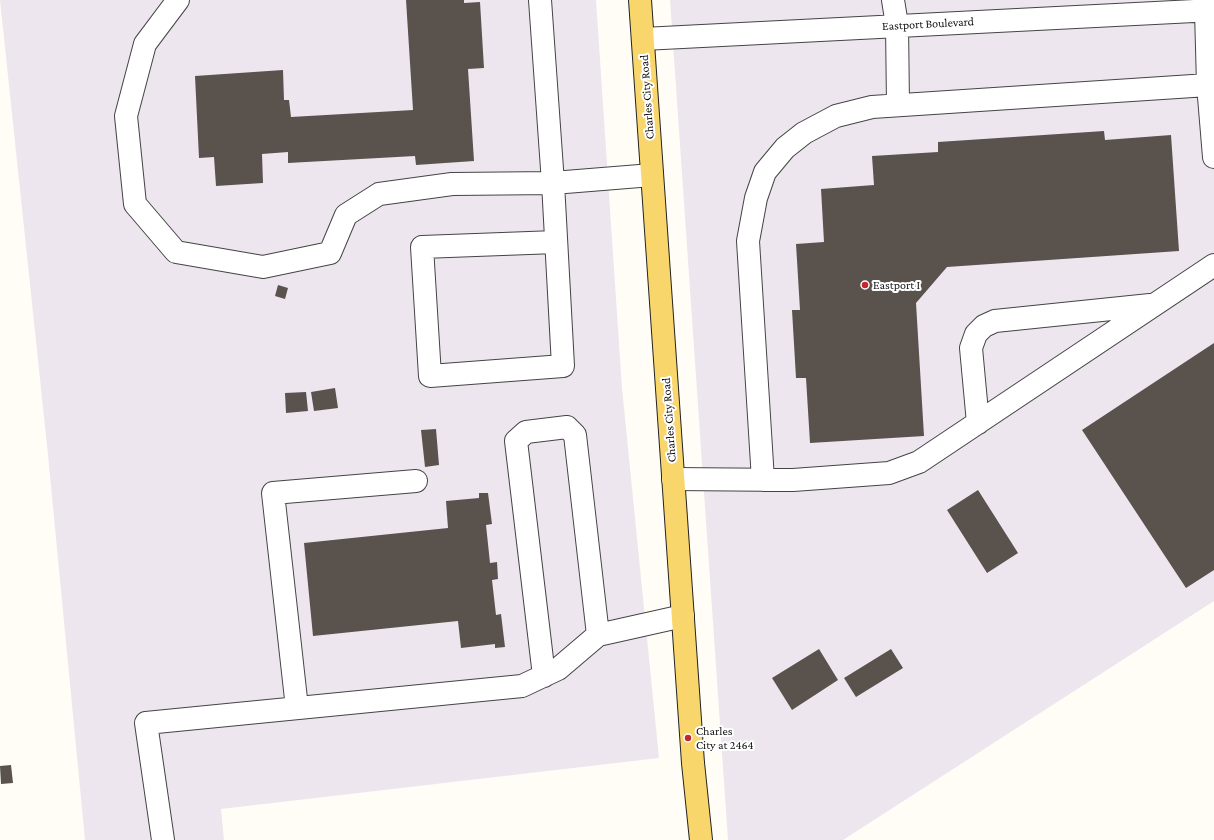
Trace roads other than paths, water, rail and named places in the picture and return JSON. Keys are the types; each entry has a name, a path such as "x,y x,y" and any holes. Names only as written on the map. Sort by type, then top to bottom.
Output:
{"main road":[{"name":"Charles City Road","path":"640,0 693,763 701,840"}],"street":[{"path":"178,0 145,44 126,116 135,204 176,252 263,267 330,253 346,215 379,194 452,184 553,183 652,175"},
{"path":"540,0 553,183 563,366 430,376 422,247 556,242"},
{"path":"893,0 897,25 898,105"},
{"path":"1210,11 1208,85 1214,157"},
{"name":"Eastport Boulevard","path":"642,39 897,25 1210,11"},
{"path":"763,480 748,241 756,198 765,172 784,148 804,133 836,116 872,107 1208,85"},
{"path":"674,480 793,480 890,473 919,462 1214,264"},
{"path":"978,423 971,348 976,334 984,326 995,321 1154,305"},
{"path":"544,676 516,441 526,432 567,427 575,435 598,635"},
{"path":"298,708 273,493 416,481"},
{"path":"163,840 146,723 522,686 558,669 598,635 683,616"}],"place":[{"name":"Eastport I","path":"865,285"},
{"name":"Charles City at 2464","path":"688,738"}]}
